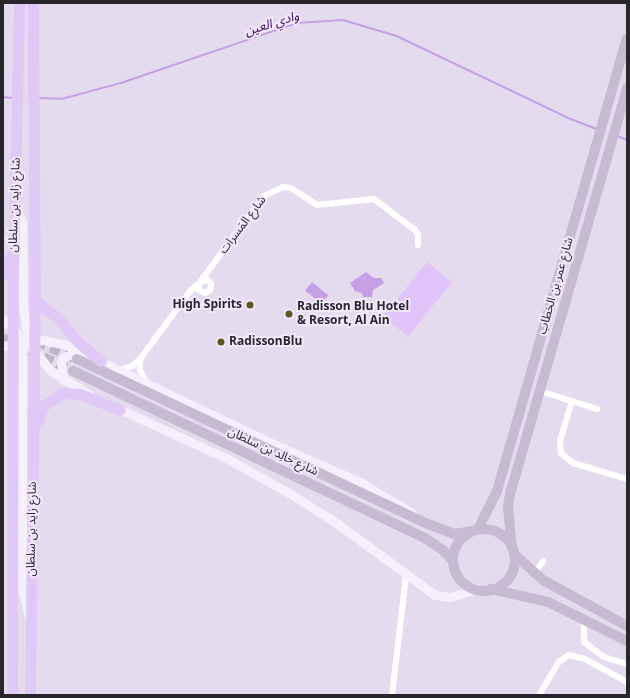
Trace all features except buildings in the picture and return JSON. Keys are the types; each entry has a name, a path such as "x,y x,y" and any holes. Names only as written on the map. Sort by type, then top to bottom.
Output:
{"highway":[{"name":"شارع زايد بن سلطان","path":"19,3 13,328 20,343 34,353 30,695"},
{"name":"شارع زايد بن سلطان","path":"12,695 12,513 20,343 34,300 33,3"},
{"path":"3,274 14,250"},
{"path":"34,300 58,318 78,342 101,361"},
{"path":"3,380 7,396 8,489 12,513"},
{"path":"32,519 37,491 38,420 43,406 55,396 70,392 120,410"}],"main road":[{"name":"شارع عمر بن الخطاب","path":"475,530 497,492 627,40"},
{"name":"شارع عمر بن الخطاب","path":"513,551 508,507 510,494 627,88"},
{"path":"15,205 22,222 23,308 20,343 22,588 31,622"},
{"path":"3,319 13,328"},
{"path":"20,343 57,342 79,355 101,361 264,440 360,482 393,500 428,524"},
{"path":"34,353 62,380 120,410 226,458 274,484 335,522 435,595 442,597 476,589 491,589 548,602 584,618 627,641"},
{"path":"62,380 61,362 64,357 79,355"},
{"name":"شارع خالِد بن سلطان","path":"79,355 428,524 454,534 475,530"},
{"name":"شارع خالِد بن سلطان","path":"72,371 425,538 444,550 453,561"},
{"path":"476,589 462,582 453,561 460,540 475,530 494,531 508,541 513,551 534,574 627,626"},
{"path":"491,589 507,580 513,568 513,551"}],"street":[{"name":"شارع المَسرات","path":"120,370 132,366 140,359 210,269 264,196 283,187 291,188 317,204 374,199 415,230 418,234 418,246"},
{"path":"210,269 211,284"},
{"path":"201,291 199,283 206,280 211,284"},
{"name":"شارع المَسرات","path":"187,297 201,291 209,292 211,284"},
{"path":"140,359 140,370 146,382"},
{"path":"540,391 597,409"},
{"path":"572,401 560,441 561,453 573,463 627,479"},
{"path":"534,574 543,562"},
{"path":"392,695 406,575"},
{"path":"584,618 584,642 604,657 627,664"},
{"path":"539,695 559,662 569,655 585,659 627,682"}],"shaded area":[{"path":"427,262 452,282 408,337 383,316"},
{"path":"366,272 374,278 381,278 384,283 373,290 372,297 363,297 362,293 355,291 350,283"},
{"path":"312,282 328,295 321,304 305,291"}],"waterway":[{"name":"وادي العين","path":"38,98 62,99 121,83 297,23 343,20 397,36 571,119 597,129"},
{"name":"وادي العين","path":"3,97 12,98"},
{"name":"وادي العين","path":"618,136 627,140"}],"tunnel":[{"path":"3,338 73,371"},
{"path":"37,341 75,359"}],"place":[{"name":"High Spirits","path":"250,305"},
{"name":"Radisson Blu Hotel & Resort, Al Ain","path":"289,314"},
{"name":"RadissonBlu","path":"221,342"}]}
